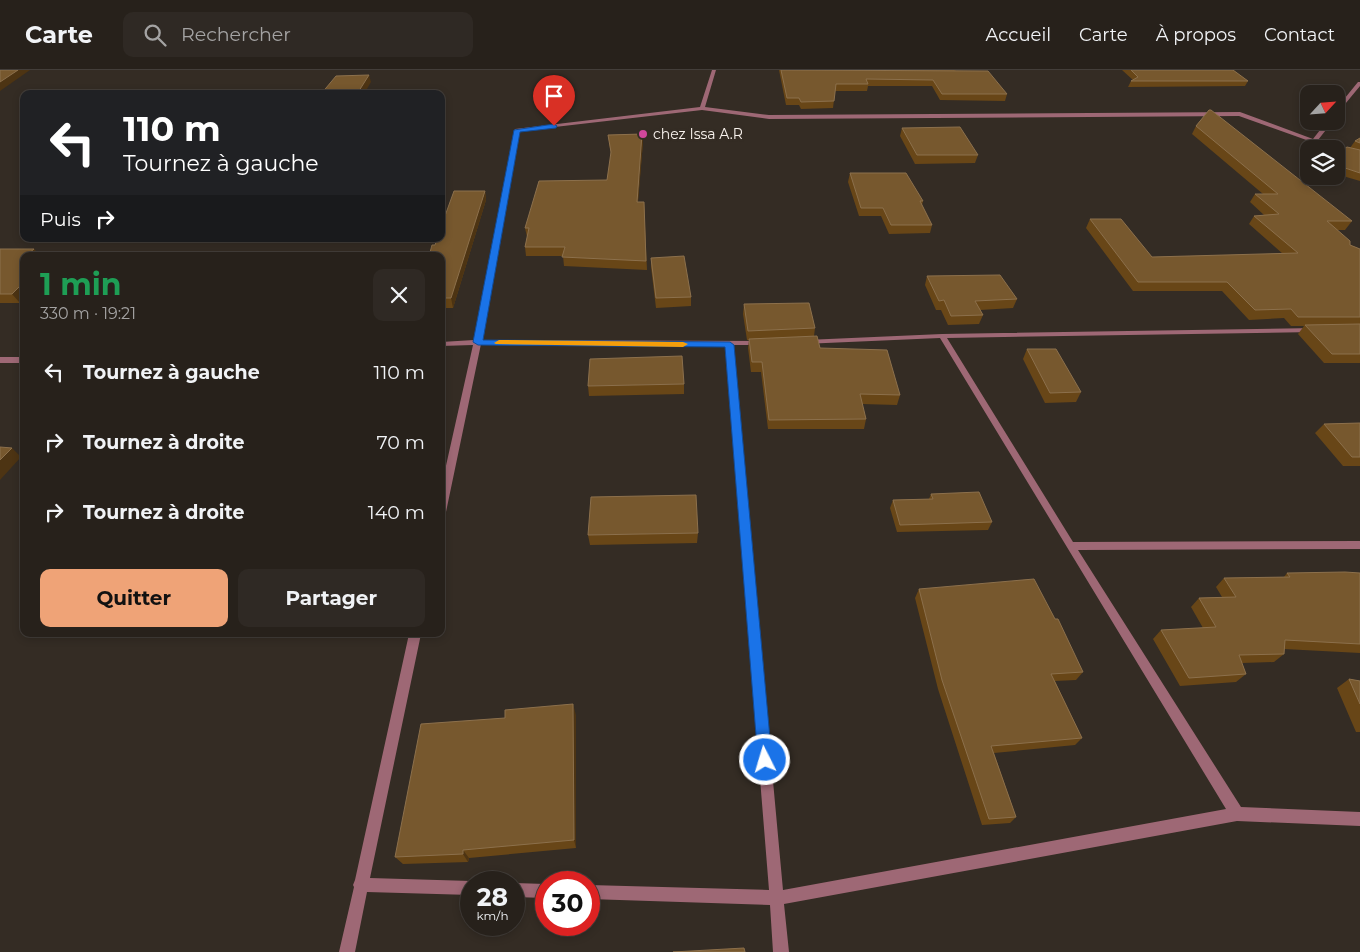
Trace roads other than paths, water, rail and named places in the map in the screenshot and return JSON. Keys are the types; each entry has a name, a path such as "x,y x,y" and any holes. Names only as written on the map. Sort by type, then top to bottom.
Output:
{"street":[{"path":"702,108 714,70"},
{"path":"1345,102 1360,83"},
{"path":"445,494 478,342 517,130 702,108 769,117 1240,114 1311,140"},
{"path":"1315,140 1323,130"},
{"path":"1345,150 1360,155"},
{"path":"797,342 942,336 1320,330"},
{"path":"942,336 1237,814"},
{"path":"445,344 478,342 730,345 768,343"},
{"path":"730,345 782,952"},
{"path":"0,360 20,360"},
{"path":"1070,546 1360,545"},
{"path":"347,952 414,637"},
{"path":"600,892 777,898 1237,814 1360,819"},
{"path":"360,885 460,888"}],"place":[{"name":"chez Issa A.R","path":"643,134"}]}
